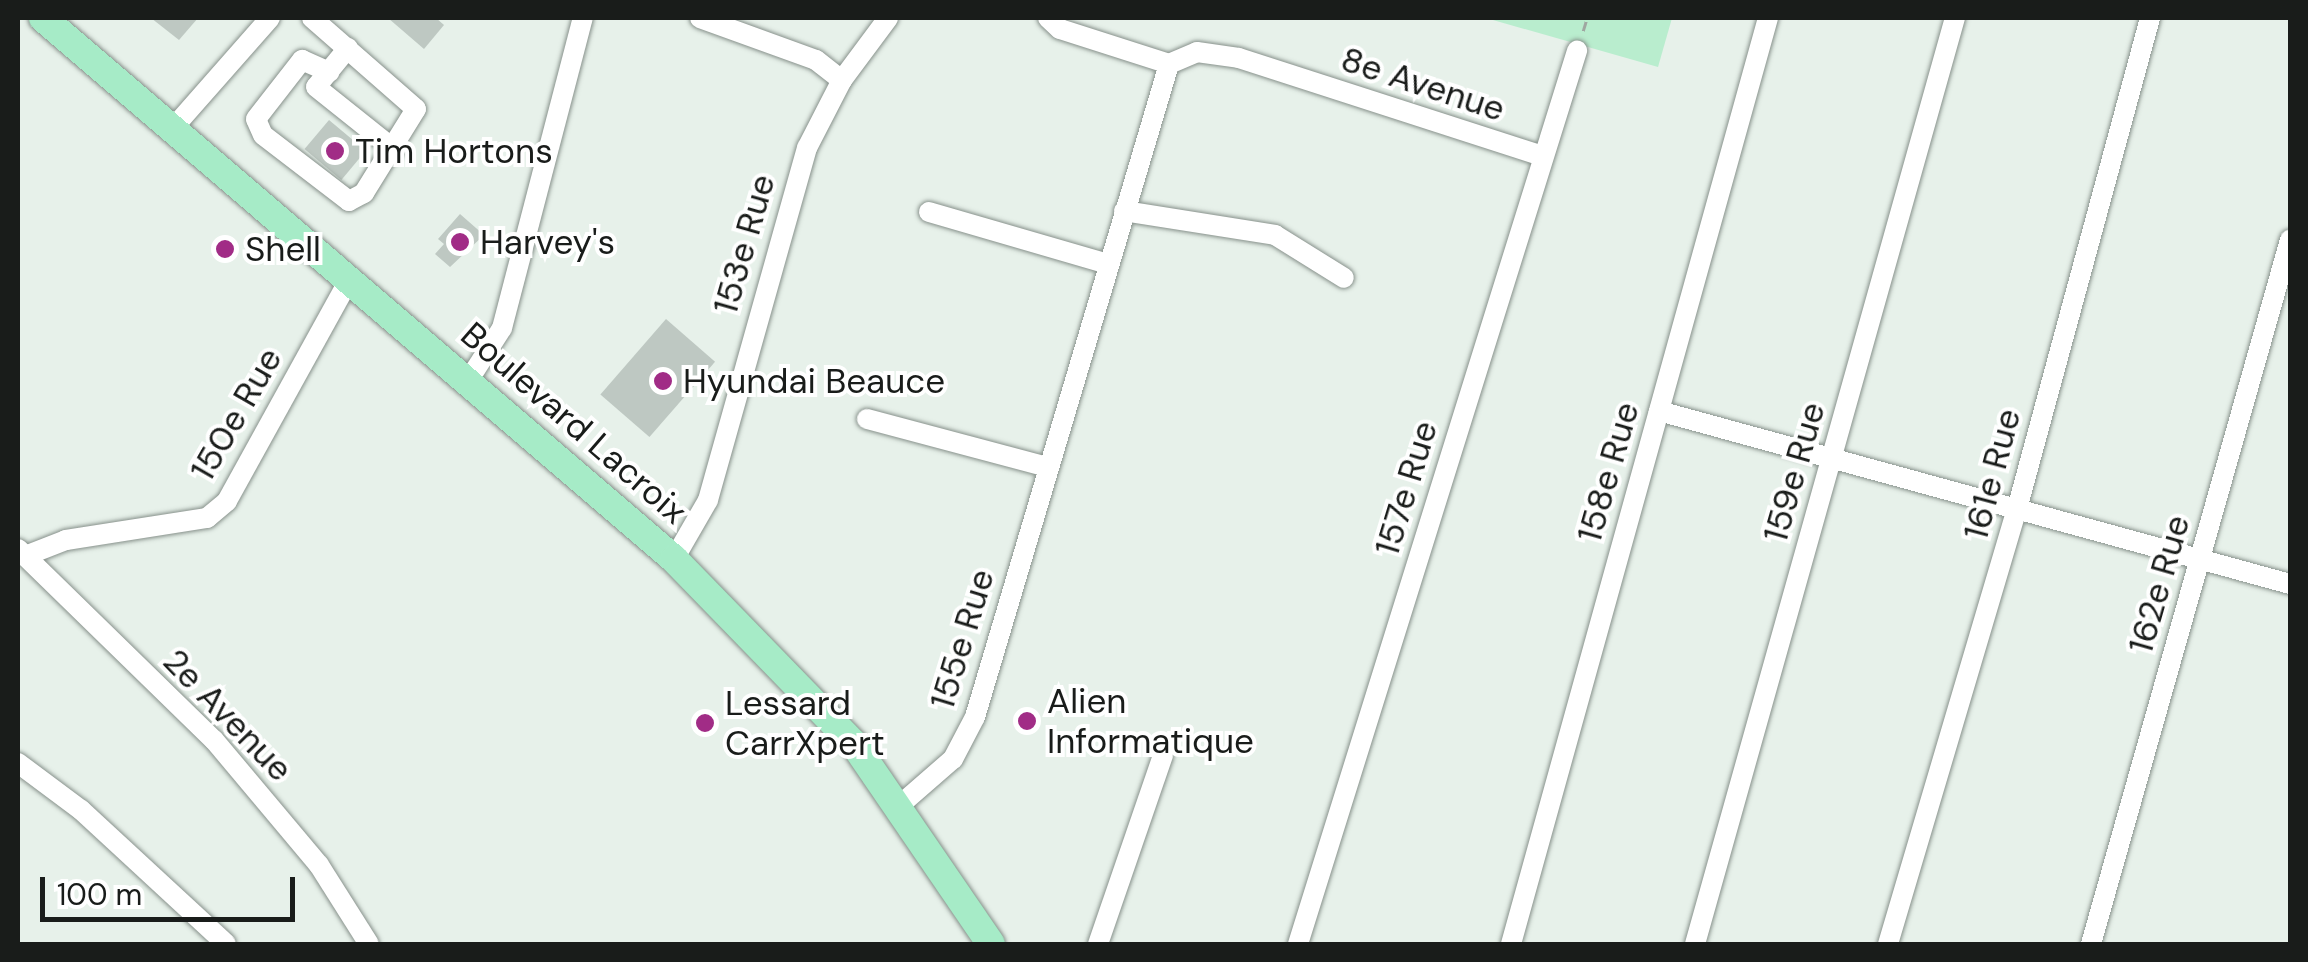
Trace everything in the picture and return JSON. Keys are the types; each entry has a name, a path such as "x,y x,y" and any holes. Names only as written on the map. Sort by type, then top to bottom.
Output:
{"main road":[{"name":"Boulevard Lacroix","path":"43,18 674,560 841,730 900,805 991,944"}],"street":[{"path":"174,127 270,18"},
{"path":"312,18 416,110 395,150 364,193 340,198 264,135 256,119 302,60 329,72"},
{"path":"468,381 502,328 583,18"},
{"path":"700,18 722,20 816,60 842,80"},
{"name":"153e Rue","path":"674,560 708,500 796,177 842,80 888,18"},
{"path":"1048,18 1060,30 1169,64"},
{"name":"158e Rue","path":"1511,944 1768,18"},
{"name":"159e Rue","path":"1696,944 1954,18"},
{"name":"161e Rue","path":"1888,944 2018,509 2150,18"},
{"path":"348,48 316,87 395,150"},
{"name":"157e Rue","path":"1298,944 1576,51"},
{"name":"8e Avenue","path":"1169,64 1197,52 1239,58 1544,156"},
{"name":"155e Rue","path":"900,805 963,744 1169,64"},
{"path":"1124,211 1276,235 1344,278"},
{"path":"930,212 1108,264"},
{"name":"162e Rue","path":"2090,944 2290,240"},
{"name":"150e Rue","path":"21,552 217,509 242,481 349,280"},
{"path":"1659,411 2290,584"},
{"path":"867,419 1048,467"},
{"name":"2e Avenue","path":"21,552 214,740 319,865 370,944"},
{"path":"1098,944 1162,755"},
{"path":"18,763 81,810 226,944"}],"green space":[{"path":"1486,18 1672,18 1658,67"}],"building":[{"path":"151,18 198,18 179,40"},
{"path":"388,18 436,18 444,25 424,49"},
{"name":"Tim Hortons","path":"329,120 366,151 341,180 305,149"},
{"name":"Harvey's","path":"460,214 484,235 450,267 435,254 444,244 438,239"},
{"path":"666,319 715,362 649,437 600,394"}],"place":[{"name":"Tim Hortons","path":"335,151"},
{"name":"Harvey's","path":"460,242"},
{"name":"Shell","path":"225,249"},
{"name":"Hyundai Beauce","path":"663,381"},
{"name":"Alien Informatique","path":"1027,721"},
{"name":"Lessard CarrXpert","path":"705,723"}]}
